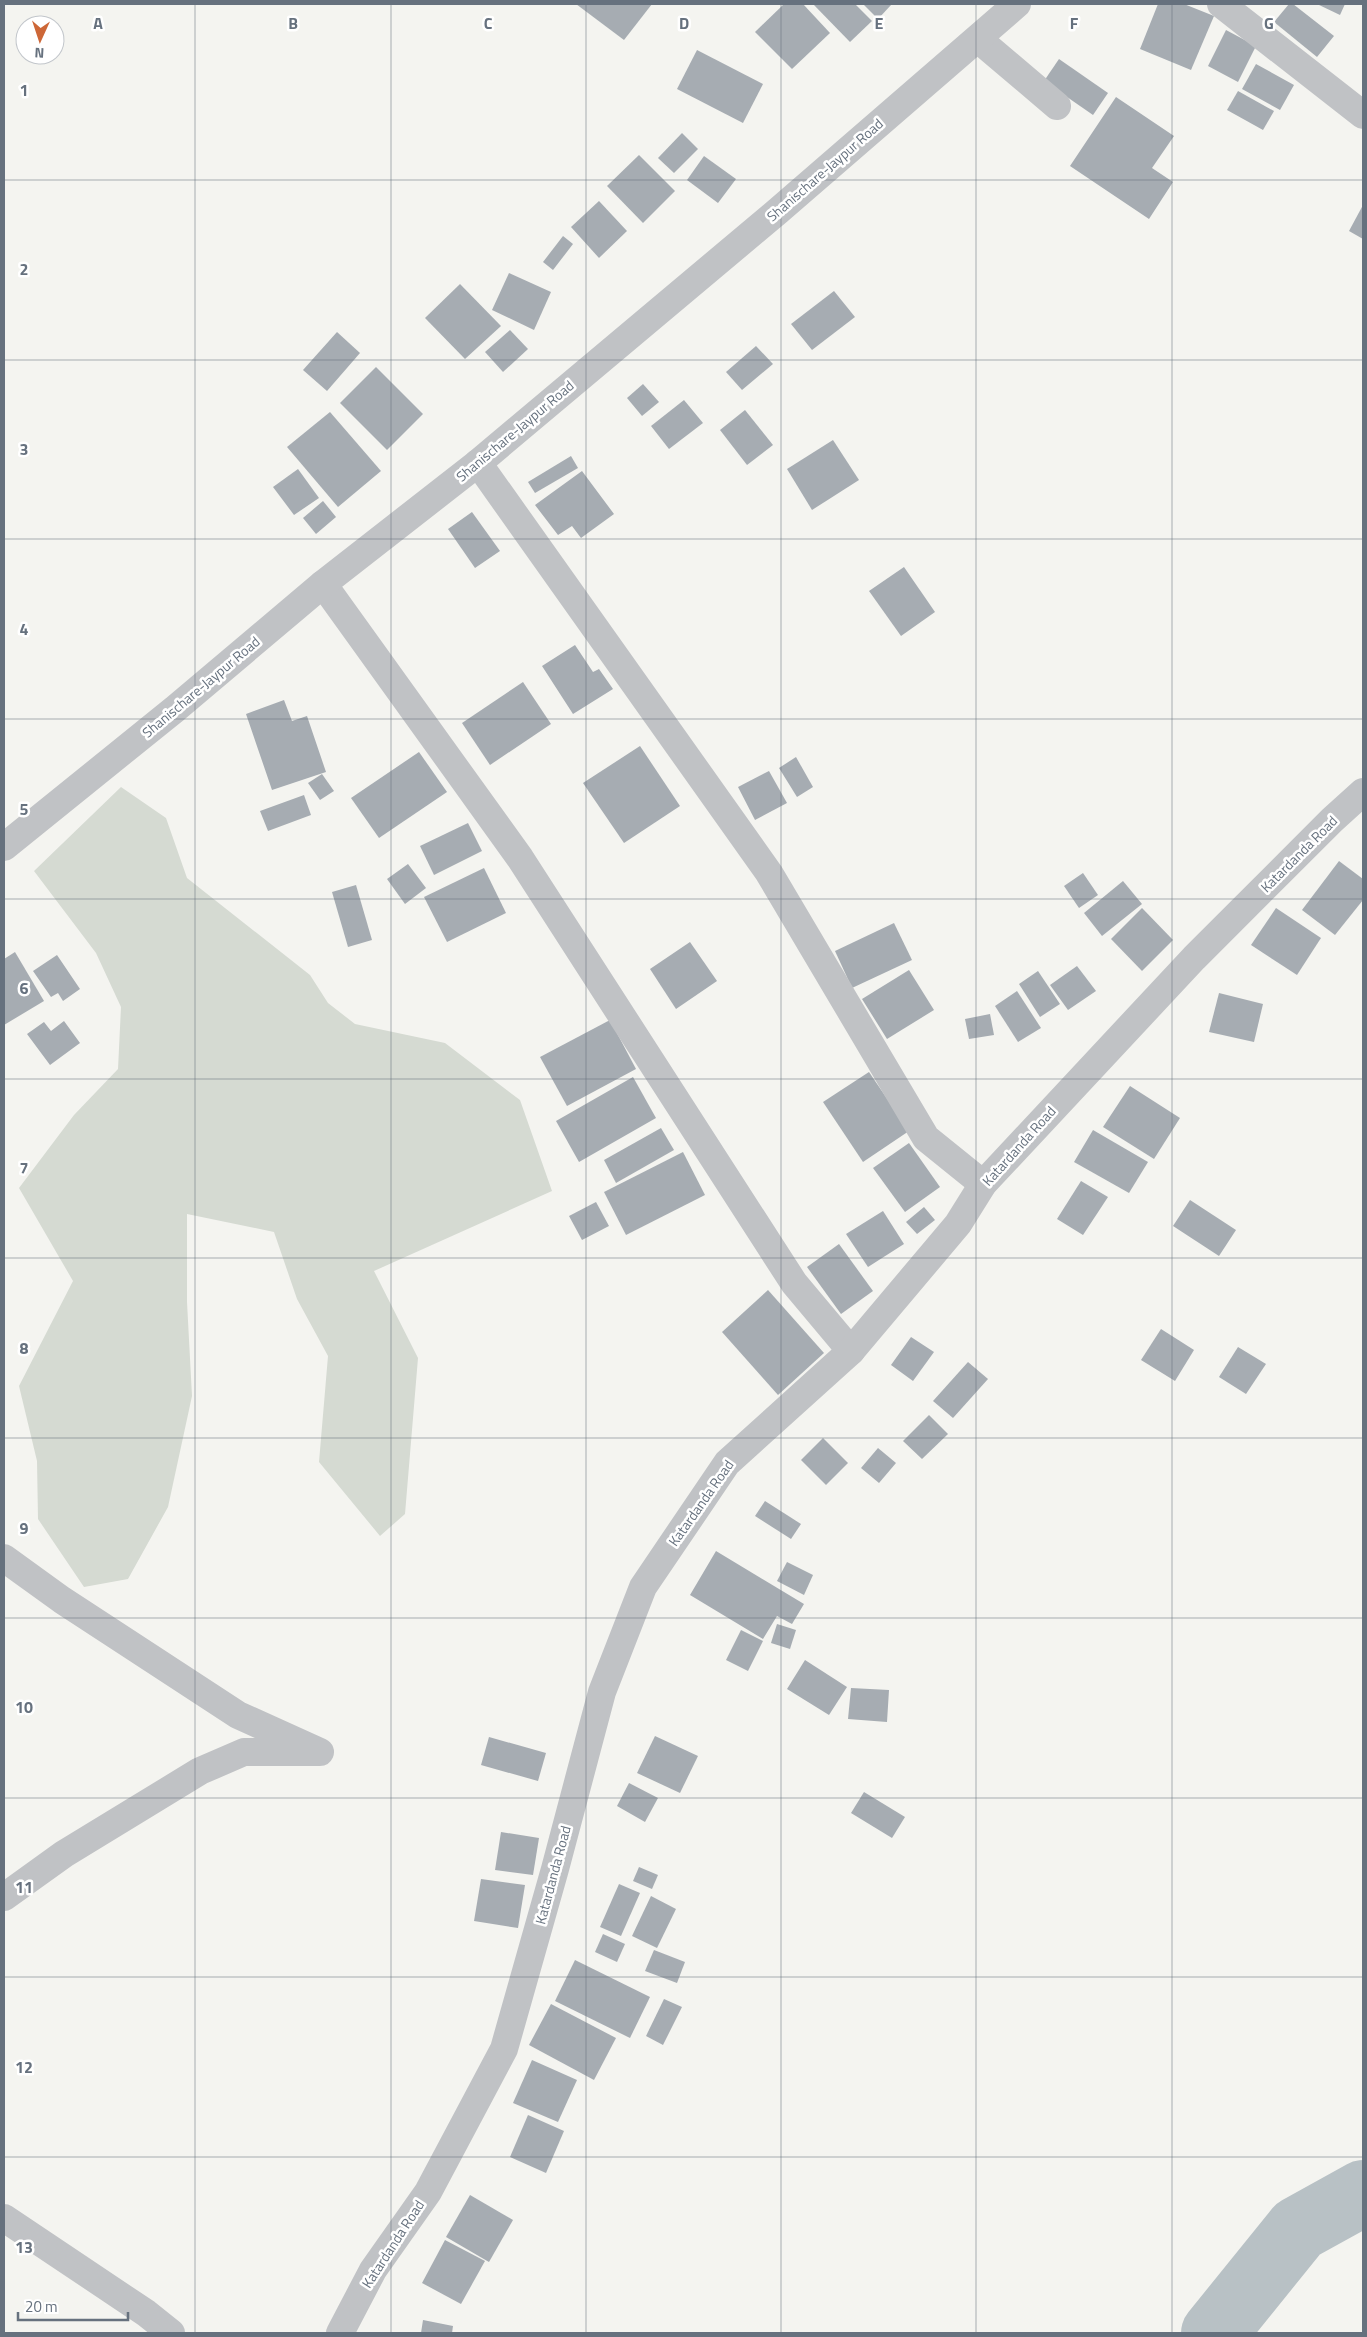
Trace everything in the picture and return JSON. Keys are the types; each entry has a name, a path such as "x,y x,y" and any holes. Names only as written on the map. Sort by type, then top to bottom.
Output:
{"street":[{"name":"Shanischare-Jaypur Road","path":"4,847 175,709 323,584 478,463 771,217 1017,4"},
{"path":"1221,4 1363,115"},
{"path":"978,38 1057,106"},
{"path":"478,463 769,873 926,1138 983,1184"},
{"path":"323,584 520,858 794,1283 851,1351"},
{"name":"Katardanda Road","path":"340,2333 373,2270 428,2192 504,2049 555,1869 602,1692 643,1587 727,1463 851,1351 958,1224 983,1184 1194,958 1332,820 1363,792"},
{"path":"4,1558 62,1600 238,1715 320,1752 244,1752 200,1771 64,1854 4,1897"},
{"path":"4,2218 146,2313 171,2333"}],"shaded area":[{"path":"121,787 166,818 187,878 310,975 328,1003 355,1024 445,1043 520,1100 552,1191 374,1271 418,1358 405,1514 380,1536 319,1462 328,1356 297,1299 274,1232 187,1214 187,1302 192,1396 168,1507 128,1579 84,1587 38,1519 37,1461 19,1386 73,1281 19,1188 74,1115 118,1069 121,1007 96,953 34,871"}],"building":[{"path":"576,4 652,4 624,40"},
{"path":"784,4 803,4 830,33 792,69 755,32"},
{"path":"813,4 855,4 872,21 850,42"},
{"path":"863,4 892,4 878,19"},
{"path":"1158,4 1184,4 1214,16 1191,70 1140,49"},
{"path":"1289,4 1293,4 1334,36 1317,57 1274,22"},
{"path":"1317,4 1345,4 1340,15"},
{"path":"1226,30 1256,46 1238,82 1208,66"},
{"path":"697,50 763,84 743,123 677,89"},
{"path":"1059,59 1108,93 1093,115 1044,81"},
{"path":"1256,64 1294,85 1280,110 1242,89"},
{"path":"1238,91 1274,111 1263,130 1227,110"},
{"path":"1116,97 1174,136 1152,168 1173,182 1149,219 1070,166"},
{"path":"682,133 698,149 674,173 658,158"},
{"path":"639,155 675,191 643,223 607,186"},
{"path":"704,156 736,179 718,203 687,180"},
{"path":"599,201 627,231 599,258 571,227"},
{"path":"1363,205 1363,239 1349,231"},
{"path":"563,236 573,244 553,270 543,262"},
{"path":"509,273 551,292 534,330 492,310"},
{"path":"460,284 501,326 465,359 425,318"},
{"path":"834,291 855,317 812,350 791,324"},
{"path":"510,330 528,349 503,372 485,352"},
{"path":"337,332 360,353 327,391 303,370"},
{"path":"756,346 773,364 742,390 726,372"},
{"path":"376,367 423,414 387,450 340,403"},
{"path":"643,384 659,402 642,416 627,398"},
{"path":"684,400 703,423 669,449 651,426"},
{"path":"745,410 773,445 747,465 720,430"},
{"path":"330,412 381,471 338,507 287,447"},
{"path":"833,440 859,480 812,510 787,469"},
{"path":"571,456 578,468 535,493 528,482"},
{"path":"298,469 319,498 294,515 273,487"},
{"path":"582,471 614,514 581,538 572,526 558,535 535,505"},
{"path":"323,501 336,517 316,534 303,518"},
{"path":"472,512 500,551 475,568 448,529"},
{"path":"904,567 935,612 901,636 869,591"},
{"path":"575,645 593,672 599,669 613,689 573,714 542,666"},
{"path":"523,682 551,724 490,765 462,723"},
{"path":"284,700 292,721 307,716 326,772 272,790 246,714"},
{"path":"640,746 680,806 624,843 583,783"},
{"path":"419,752 447,792 379,838 351,798"},
{"path":"796,757 813,787 797,797 779,768"},
{"path":"769,771 787,803 755,820 738,787"},
{"path":"322,774 334,791 320,800 308,783"},
{"path":"304,795 311,815 268,831 260,811"},
{"path":"468,823 482,851 434,875 420,846"},
{"path":"1339,861 1363,879 1363,900 1335,935 1302,910"},
{"path":"408,864 426,888 405,904 387,879"},
{"path":"484,868 506,913 447,942 424,897"},
{"path":"1083,873 1098,895 1079,908 1064,886"},
{"path":"1123,881 1142,904 1102,936 1084,913"},
{"path":"356,885 372,940 348,947 332,892"},
{"path":"1142,908 1173,940 1142,971 1111,939"},
{"path":"1276,908 1321,938 1297,975 1251,945"},
{"path":"894,923 912,960 852,988 835,951"},
{"path":"690,942 717,981 676,1009 650,969"},
{"path":"15,952 44,1001 4,1025 4,959"},
{"path":"57,955 80,989 63,1001 58,993 51,997 33,971"},
{"path":"1077,966 1096,991 1068,1010 1050,985"},
{"path":"909,970 934,1010 887,1039 862,999"},
{"path":"1038,971 1060,1004 1040,1017 1019,984"},
{"path":"1017,991 1041,1028 1018,1042 995,1006"},
{"path":"1219,993 1263,1004 1254,1042 1209,1032"},
{"path":"990,1014 994,1035 969,1039 965,1019"},
{"path":"610,1020 636,1069 567,1106 540,1057"},
{"path":"64,1021 80,1043 50,1065 27,1034 44,1022 51,1031"},
{"path":"869,1072 909,1131 863,1162 823,1102"},
{"path":"633,1077 656,1118 579,1162 556,1121"},
{"path":"1130,1086 1180,1118 1154,1159 1103,1127"},
{"path":"661,1128 674,1150 616,1183 604,1160"},
{"path":"1093,1130 1148,1162 1129,1193 1074,1162"},
{"path":"909,1143 940,1187 905,1212 873,1168"},
{"path":"683,1152 705,1195 626,1235 604,1192"},
{"path":"1081,1181 1108,1197 1083,1235 1057,1219"},
{"path":"1190,1200 1236,1230 1219,1256 1173,1226"},
{"path":"596,1202 609,1226 582,1240 569,1216"},
{"path":"924,1207 935,1220 917,1234 906,1222"},
{"path":"883,1211 904,1244 868,1267 846,1234"},
{"path":"839,1244 873,1291 841,1314 807,1267"},
{"path":"768,1290 824,1353 778,1395 722,1332"},
{"path":"1161,1329 1194,1350 1175,1381 1141,1360"},
{"path":"911,1337 934,1352 913,1381 891,1365"},
{"path":"1238,1347 1266,1364 1246,1394 1219,1377"},
{"path":"968,1362 988,1379 953,1418 933,1401"},
{"path":"929,1415 948,1434 922,1459 903,1441"},
{"path":"823,1438 848,1463 826,1485 801,1460"},
{"path":"878,1448 896,1463 879,1483 861,1468"},
{"path":"765,1501 801,1524 791,1539 755,1516"},
{"path":"716,1551 804,1604 792,1624 777,1616 763,1639 690,1595"},
{"path":"787,1562 813,1575 804,1595 777,1581"},
{"path":"777,1624 796,1630 790,1649 771,1643"},
{"path":"741,1630 763,1641 748,1671 726,1660"},
{"path":"805,1660 847,1687 829,1715 787,1689"},
{"path":"851,1688 889,1690 887,1722 848,1719"},
{"path":"655,1736 698,1756 680,1793 637,1773"},
{"path":"489,1737 546,1753 538,1781 481,1765"},
{"path":"629,1783 658,1798 645,1822 617,1806"},
{"path":"864,1792 905,1817 892,1838 851,1813"},
{"path":"501,1832 539,1838 533,1875 495,1870"},
{"path":"639,1867 658,1875 652,1889 633,1881"},
{"path":"481,1879 525,1885 518,1928 474,1921"},
{"path":"619,1884 640,1893 621,1936 600,1927"},
{"path":"651,1896 676,1909 657,1948 632,1936"},
{"path":"603,1934 625,1944 617,1962 595,1952"},
{"path":"654,1950 685,1962 677,1983 645,1971"},
{"path":"575,1960 650,1997 630,2038 555,2001"},
{"path":"664,1999 682,2007 663,2045 646,2036"},
{"path":"551,2004 616,2038 594,2080 529,2045"},
{"path":"532,2060 577,2080 558,2122 513,2103"},
{"path":"528,2115 564,2131 546,2173 510,2157"},
{"path":"470,2195 513,2220 489,2262 446,2237"},
{"path":"445,2240 485,2261 461,2304 422,2283"},
{"path":"423,2320 453,2326 452,2333 421,2333"}],"waterway":[{"path":"1214,2333 1298,2229 1363,2193"}]}
